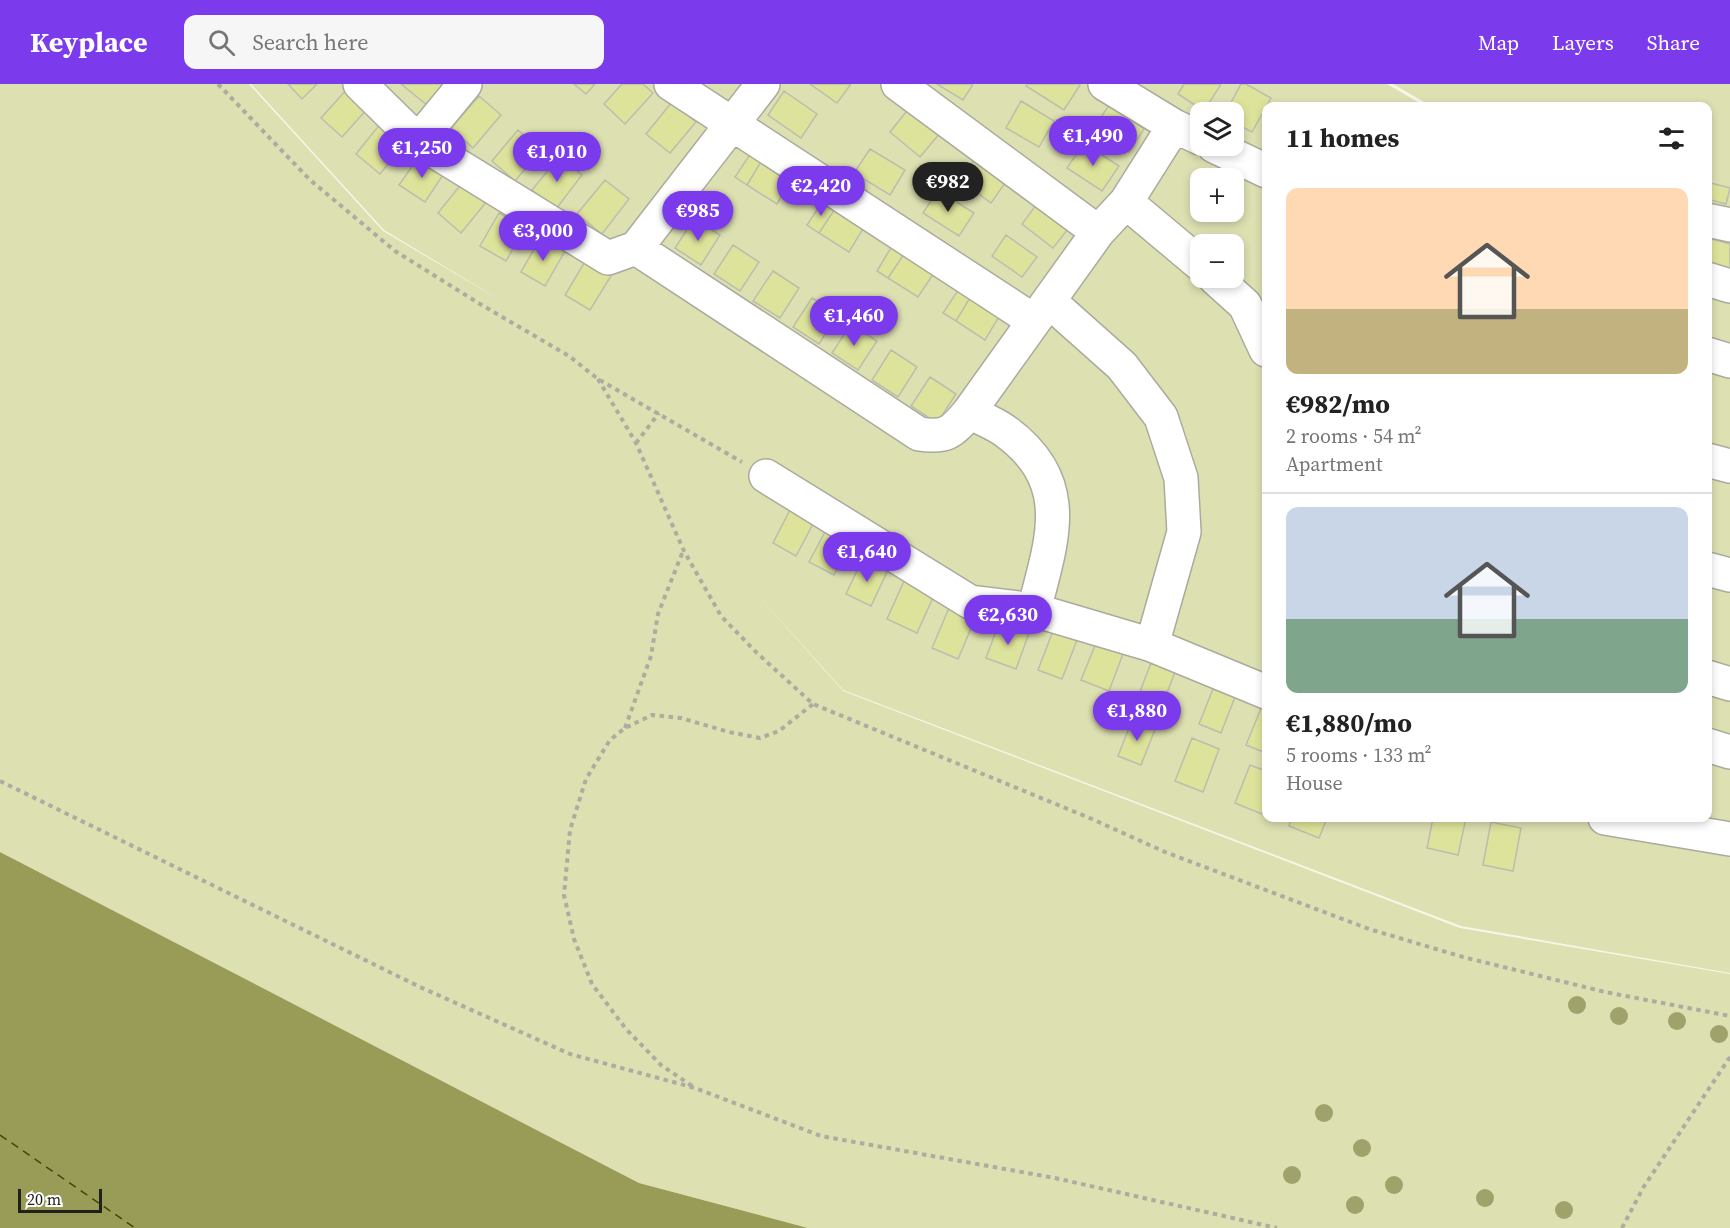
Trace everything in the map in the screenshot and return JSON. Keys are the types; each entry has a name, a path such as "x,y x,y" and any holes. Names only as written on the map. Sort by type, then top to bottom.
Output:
{"lane":[{"path":"360,84 418,141 608,258 636,248 763,84"},
{"path":"418,141 465,84"},
{"path":"671,84 732,124 1041,311 1122,366 1161,417 1181,478 1184,532 1152,645"},
{"path":"898,84 1098,232"},
{"path":"636,248 919,435 937,437 956,428 1098,232 1187,132 1105,84"},
{"path":"1235,156 1262,169"},
{"path":"1126,202 1190,256"},
{"path":"1712,221 1730,225"},
{"path":"1712,281 1730,286"},
{"path":"1228,288 1255,308 1262,335"},
{"path":"1712,356 1730,361"},
{"path":"969,412 1005,431 1034,457 1048,482 1054,512 1053,524 1050,547 1034,610"},
{"path":"1712,461 1730,466"},
{"path":"766,476 970,602 1034,610 1152,645 1262,690"},
{"path":"1712,570 1730,575"},
{"path":"1712,679 1730,684"},
{"path":"1712,747 1730,752"},
{"path":"1629,822 1730,839"}],"path":[{"path":"218,84 309,179 395,251 569,356 598,379 659,412 766,476"},
{"path":"598,379 636,443 684,551 721,616 757,653 813,704 1092,819 1165,852 1370,929 1485,963 1605,992 1730,1016"},
{"path":"636,443 659,412"},
{"path":"625,728 651,656 658,614 684,551"},
{"path":"695,1089 661,1065 626,1029 592,984 574,939 564,895 570,830 586,779 609,740 625,728 652,715 671,717 759,738 779,731 813,704"},
{"path":"0,781 420,987 570,1054 695,1089 821,1136 1055,1178 1277,1228"},
{"path":"1622,1228 1643,1188 1730,1057"}],"shaded area":[{"path":"0,84 249,84 383,231 520,312 384,230 251,84 1387,84 1418,102 1262,102 1262,822 1712,822 1712,102 1424,102 1393,84 1730,84 1730,973 1461,926 843,690 739,574 843,691 1460,928 1730,974 1730,1228 808,1228 639,1183 0,852"},
{"path":"0,852 639,1183 808,1228 0,1228"}],"building":[{"path":"288,84 317,84 302,99"},
{"path":"401,84 443,84 444,85 427,105"},
{"path":"574,84 595,84 586,94"},
{"path":"622,84 643,84 653,93 625,124 604,104"},
{"path":"810,84 851,84 837,103"},
{"path":"937,84 973,84 963,100"},
{"path":"1027,84 1080,85 1064,110 1026,86"},
{"path":"1184,84 1221,84 1210,102 1190,102 1178,94"},
{"path":"1241,84 1246,84 1271,98 1269,102 1262,102 1262,114 1252,132 1244,128 1244,102 1231,102"},
{"path":"347,89 368,108 342,137 321,118"},
{"path":"784,91 817,114 801,138 768,115"},
{"path":"479,96 501,115 473,148 451,128"},
{"path":"1021,101 1054,121 1039,147 1006,128"},
{"path":"672,102 696,122 670,153 646,134"},
{"path":"1109,105 1144,129 1129,152 1094,128"},
{"path":"910,107 940,133 920,157 890,132"},
{"path":"381,123 405,143 380,174 356,154"},
{"path":"518,130 541,150 515,181 492,161"},
{"path":"1084,143 1119,166 1102,191 1067,168"},
{"path":"870,149 905,170 890,195 854,173"},
{"path":"751,153 762,160 747,185 735,177"},
{"path":"420,155 445,172 425,202 399,185"},
{"path":"977,156 1008,179 991,203 960,180"},
{"path":"559,157 582,175 556,209 532,190"},
{"path":"762,160 792,179 777,204 747,185"},
{"path":"605,180 629,199 602,234 577,214"},
{"path":"463,182 487,201 461,233 438,213"},
{"path":"1712,183 1730,188 1726,204 1712,200"},
{"path":"938,190 974,213 959,236 923,213"},
{"path":"823,201 835,209 819,233 807,225"},
{"path":"1039,201 1071,225 1053,248 1022,224"},
{"path":"835,209 864,227 849,252 819,233"},
{"path":"499,213 525,228 506,261 480,246"},
{"path":"694,219 720,235 701,265 675,248"},
{"path":"1006,235 1037,257 1022,277 992,256"},
{"path":"541,237 565,251 545,286 521,272"},
{"path":"1712,239 1730,244 1730,275 1712,270"},
{"path":"733,245 759,262 740,291 714,274"},
{"path":"892,246 904,254 888,278 877,271"},
{"path":"904,254 934,273 918,297 888,278"},
{"path":"586,260 611,276 590,310 565,295"},
{"path":"773,271 799,288 780,318 753,301"},
{"path":"959,289 971,296 956,321 943,313"},
{"path":"971,296 1000,315 985,340 956,321"},
{"path":"812,298 838,314 819,344 793,327"},
{"path":"851,324 877,341 858,370 832,353"},
{"path":"891,350 917,367 898,397 872,380"},
{"path":"930,377 956,394 937,423 911,406"},
{"path":"790,510 814,522 796,556 773,543"},
{"path":"825,532 850,544 834,575 809,562"},
{"path":"862,560 887,572 871,606 846,594"},
{"path":"905,579 935,593 917,633 887,619"},
{"path":"949,608 975,619 958,659 932,648"},
{"path":"999,623 1029,633 1016,669 986,658"},
{"path":"1053,631 1077,640 1062,679 1038,670"},
{"path":"1096,643 1123,654 1109,691 1081,680"},
{"path":"1151,663 1175,672 1160,711 1136,702"},
{"path":"1213,689 1235,697 1221,733 1199,724"},
{"path":"1262,706 1262,751 1246,745"},
{"path":"1133,718 1156,727 1141,765 1118,756"},
{"path":"1192,738 1219,749 1203,792 1175,781"},
{"path":"1250,765 1262,770 1262,814 1235,803"},
{"path":"1290,822 1325,822 1319,838 1289,826"},
{"path":"1432,822 1465,822 1458,855 1427,848"},
{"path":"1491,822 1521,828 1513,871 1483,865"}],"ferry route":[{"path":"0,1135 135,1228"}]}
